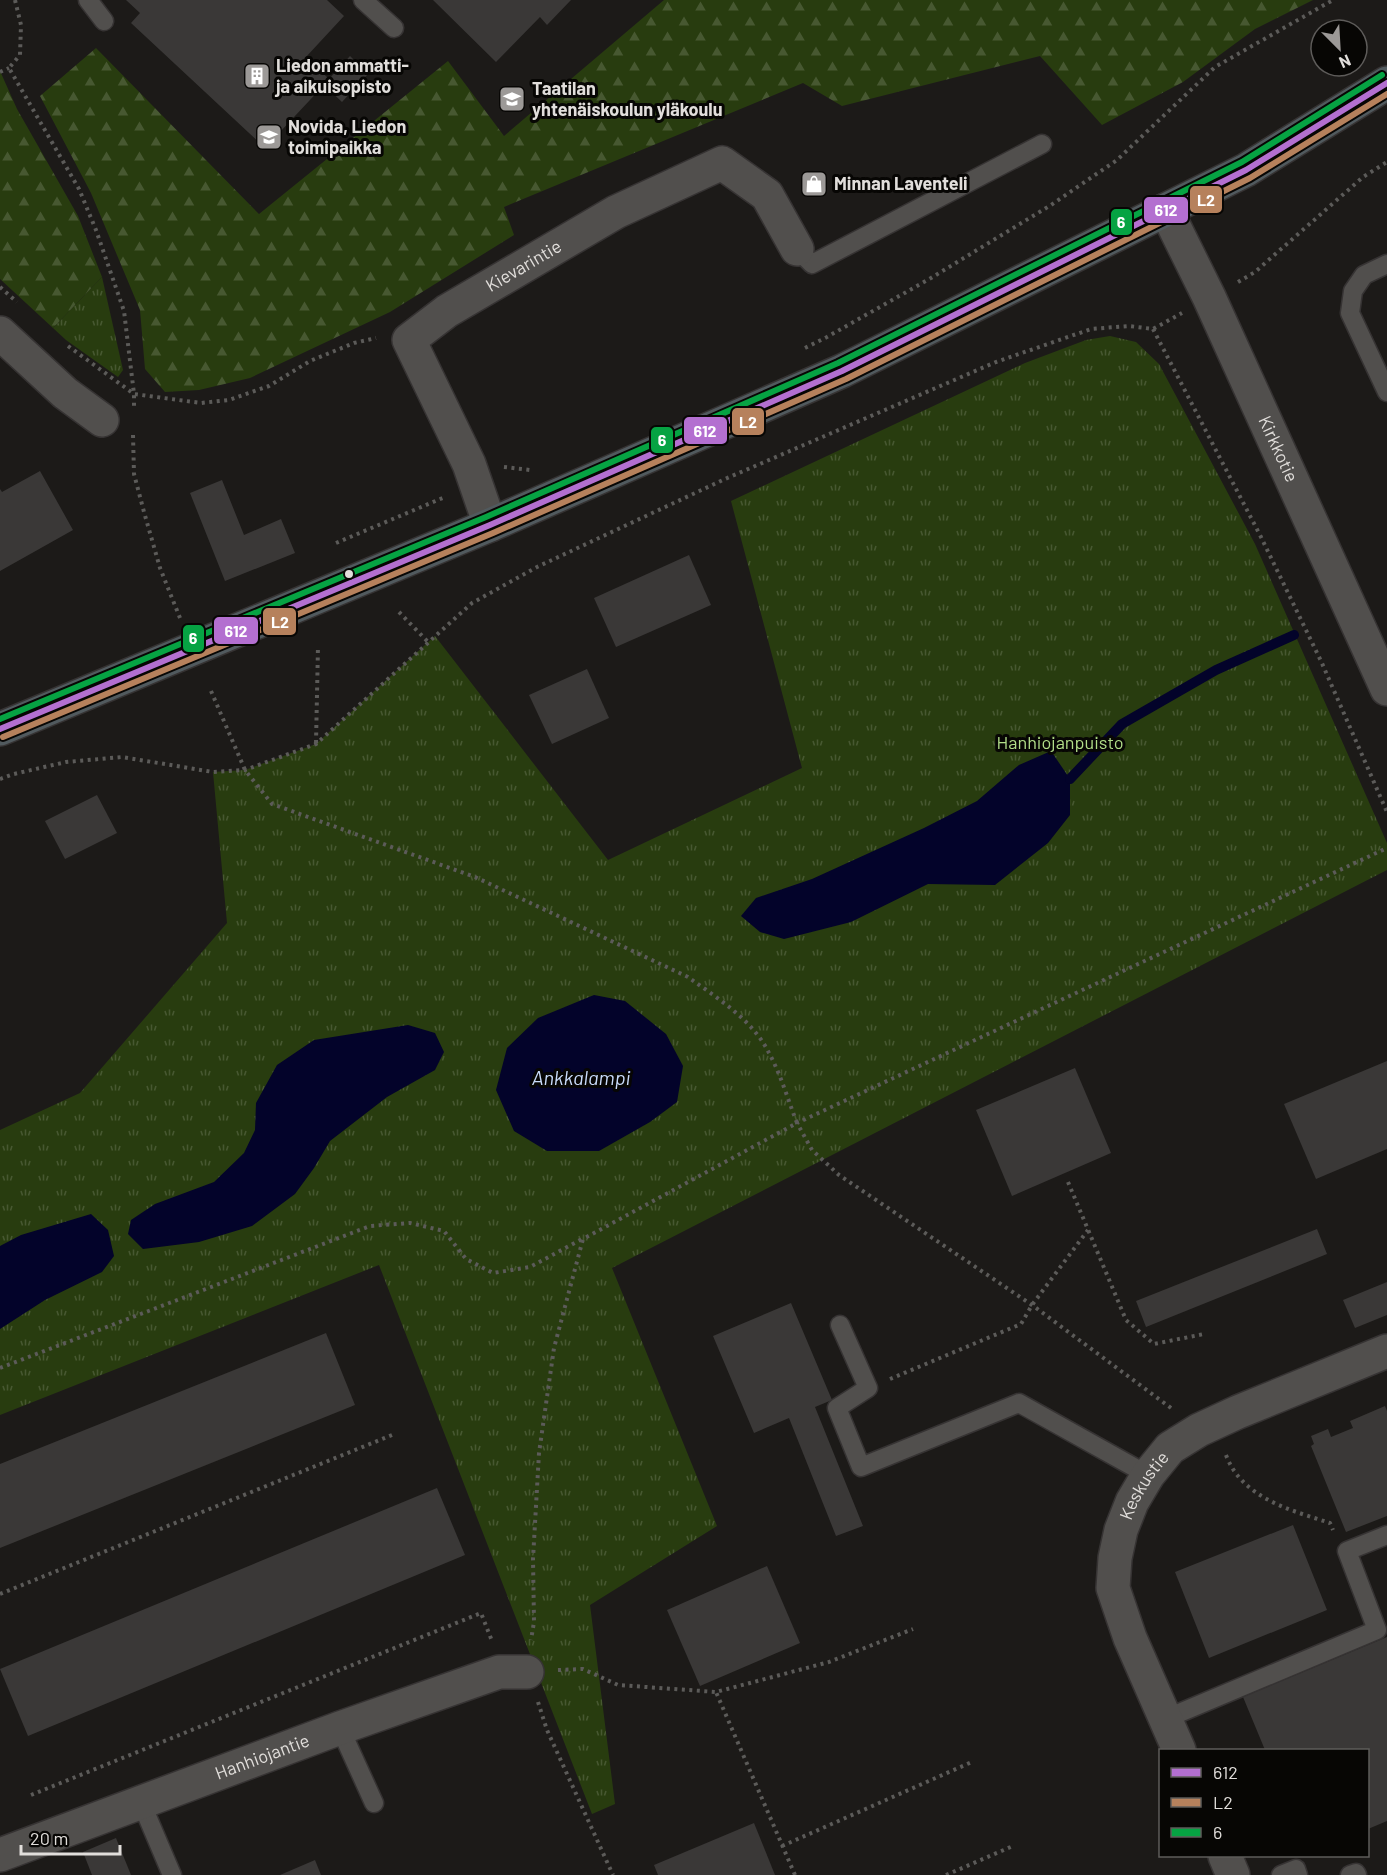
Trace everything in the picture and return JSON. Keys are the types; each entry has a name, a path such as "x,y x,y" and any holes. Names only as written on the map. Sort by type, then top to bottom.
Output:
{"highway":[{"path":"0,729 490,525 842,371 1246,170 1387,83"}],"street":[{"name":"Kievarintie","path":"408,340 447,311 616,212 722,163 767,195 797,249"},
{"name":"Kirkkotie","path":"1166,210 1377,640 1387,689"},
{"path":"0,333 65,393 102,420"},
{"path":"408,340 469,464 490,525"},
{"name":"Keskustie","path":"1179,1749 1130,1638 1113,1588 1115,1558 1121,1530 1132,1502 1148,1475 1170,1448 1199,1430 1387,1351"},
{"name":"Hanhiojantie","path":"0,1855 340,1728 513,1672"},
{"path":"1225,1857 1233,1875"}],"lane":[{"path":"88,0 104,21"},
{"path":"363,0 394,28"},
{"path":"797,249 812,264 1042,144"},
{"path":"1387,264 1364,275 1353,291 1350,312 1387,392"},
{"path":"840,1325 868,1388 837,1408 861,1467 1019,1403 1148,1475"},
{"path":"1165,1719 1377,1630 1347,1551 1387,1535"},
{"path":"340,1728 374,1803"},
{"path":"141,1802 172,1875"},
{"path":"1281,1875 1296,1869 1298,1875"},
{"path":"1350,1875 1356,1873 1357,1875"}],"path":[{"path":"0,72 9,68 20,55 21,25 15,0"},
{"path":"795,352 827,337 931,278 1051,205 1117,160 1215,67 1333,0"},
{"path":"9,68 79,189 96,230 124,311 134,394 134,413"},
{"path":"0,779 66,762 122,757 213,772 245,770 316,744 472,603 537,567 724,479 996,363 1091,329 1129,326 1153,329 1255,272 1363,177 1387,162"},
{"path":"0,287 24,310"},
{"path":"1153,329 1266,547 1321,661 1387,812"},
{"path":"58,340 134,394 201,403 229,400 268,386 310,361 354,343 387,335 408,340"},
{"path":"133,433 136,483 160,568 180,619"},
{"path":"336,543 445,497 453,490 452,472 469,464 532,470"},
{"path":"399,612 428,642"},
{"path":"316,744 318,646"},
{"path":"211,691 245,770 272,804 475,877 688,977 720,999 752,1028 769,1052 797,1123 812,1150 839,1175 1032,1305 1177,1413"},
{"path":"0,1368 370,1226 410,1223 444,1231 466,1259 493,1273 530,1267 797,1123 1387,848"},
{"path":"1068,1182 1126,1320 1154,1344 1203,1334"},
{"path":"868,1388 1021,1324 1032,1305 1088,1230"},
{"path":"513,1672 534,1622 533,1559 540,1453 554,1348 583,1239"},
{"path":"0,1594 392,1435"},
{"path":"1224,1452 1241,1482 1266,1500 1330,1523 1342,1550 1347,1551"},
{"path":"31,1796 481,1613 492,1641 548,1730 613,1875"},
{"path":"513,1672 582,1669 618,1685 716,1692 829,1662 913,1629"},
{"path":"716,1692 795,1875"},
{"path":"782,1846 974,1761"},
{"path":"946,1875 1012,1846"}],"green space":[{"path":"664,0 1313,0 1255,29 1183,82 1102,125 1040,56 842,106 803,83 504,207 514,235 390,312 250,378 199,390 165,392 145,369 140,310 91,193 40,96 96,48 259,214 448,61 504,136"},
{"path":"0,71 17,109 78,216 102,277 53,328 0,279"},
{"path":"102,277 123,370 118,377 53,328"},
{"name":"Hanhiojanpuisto","path":"1110,336 1136,342 1159,364 1255,544 1387,843 1387,870 612,1268 717,1526 590,1605 615,1804 592,1814 379,1265 0,1415 0,1130 80,1093 227,923 213,772 245,770 316,744 435,636 608,860 802,768 731,501 1025,363 1086,340"}],"water":[{"path":"1051,751 1070,779 1070,815 1048,843 995,885 928,884 851,922 784,939 760,932 741,916 756,898 812,879 977,801 1019,765"},
{"name":"Ankkalampi","path":"594,995 625,1001 666,1034 683,1066 677,1102 650,1122 599,1151 547,1151 514,1131 496,1090 507,1048 538,1018"},
{"path":"408,1025 435,1033 444,1052 435,1070 387,1097 330,1141 295,1194 252,1226 199,1242 143,1249 128,1234 131,1220 155,1204 214,1182 244,1153 255,1130 256,1103 277,1065 314,1040"},
{"path":"91,1214 108,1230 114,1256 102,1272 45,1300 0,1329 0,1246 21,1235"}],"building":[{"name":"Liedon ammatti- ja aikuisopisto","path":"126,0 327,0 344,16 306,57 329,79 350,56 368,74 342,102 324,85 265,148 131,23 140,13"},
{"path":"433,0 571,0 547,25 540,17 496,62"},
{"path":"40,471 73,530 0,571 0,489 2,492"},
{"path":"222,480 244,535 281,519 295,553 225,581 190,493"},
{"path":"689,555 711,605 616,647 594,598"},
{"path":"587,669 609,718 552,744 529,695"},
{"path":"97,795 117,833 65,859 45,821"},
{"path":"1387,1061 1387,1149 1316,1179 1284,1104"},
{"path":"1075,1068 1111,1153 1012,1196 976,1110"},
{"path":"1317,1229 1327,1254 1146,1327 1136,1301"},
{"path":"1387,1282 1387,1315 1355,1328 1343,1300"},
{"path":"791,1303 832,1400 815,1407 863,1526 836,1536 789,1418 754,1433 713,1336"},
{"path":"326,1333 355,1405 0,1548 0,1464"},
{"path":"1385,1406 1387,1411 1387,1516 1346,1532 1311,1446 1314,1444 1311,1436 1328,1429 1331,1437 1353,1428 1350,1421"},
{"path":"437,1488 465,1555 28,1736 0,1669"},
{"path":"1293,1525 1327,1610 1209,1658 1175,1572"},
{"path":"767,1566 800,1643 700,1686 667,1610"},
{"path":"1387,1637 1387,1821 1369,1829 1369,1749 1265,1749 1243,1697"},
{"path":"754,1823 775,1875 658,1875 654,1865"},
{"path":"116,1838 131,1875 92,1875 83,1852"},
{"path":"315,1860 321,1875 280,1875"}],"waterway":[{"path":"1070,779 1122,724 1216,670 1294,635"}],"transit line":[{"name":"6","path":"0,719 486,517 838,363 1242,162 1382,75"},
{"name":"612","path":"0,729 490,525 842,371 1246,170 1387,83"},
{"name":"L2","path":"3,737 493,533 846,379 1250,178 1387,94"}],"place":[{"name":"Liedon ammatti- ja aikuisopisto","path":"257,76"},
{"name":"Taatilan yhtenäiskoulun yläkoulu","path":"512,99"},
{"name":"Novida, Liedon toimipaikka","path":"269,137"},
{"name":"Minnan Laventeli","path":"814,184"}]}
